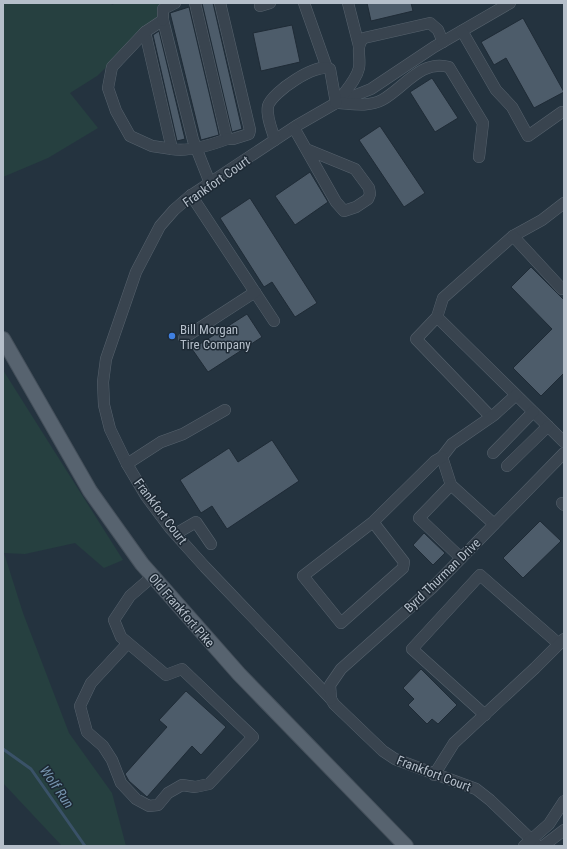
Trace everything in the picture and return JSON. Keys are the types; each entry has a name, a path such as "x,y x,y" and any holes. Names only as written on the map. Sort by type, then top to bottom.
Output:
{"main road":[{"name":"Old Frankfort Pike","path":"3,339 90,491 118,532 153,576 239,674 406,846"}],"street":[{"path":"175,3 163,9 163,20 196,147 210,183"},
{"path":"195,3 227,139"},
{"path":"163,20 145,32 112,67 108,88 116,110 130,136 152,146 182,150 227,139 233,139 248,134 250,130 220,3"},
{"path":"304,3 327,68 332,72 336,103"},
{"path":"348,3 359,46"},
{"path":"336,103 371,89 443,42 510,3"},
{"path":"336,103 355,77 358,69 360,41 364,38 430,23 438,30 443,42"},
{"path":"462,31 496,90 512,107 528,136 562,112"},
{"path":"145,32 172,149"},
{"path":"336,103 363,105 382,100 408,79 425,69 440,64 449,67 483,123 479,157"},
{"path":"275,140 268,108 270,101 279,91 305,75 318,69 327,68"},
{"name":"Frankfort Court","path":"336,103 275,140 191,195 174,210 160,226 136,272 106,359 103,382 104,405 110,429 127,464 146,496 176,533 205,567 331,699 334,704 383,751 395,759 476,790 490,800 531,844"},
{"path":"294,128 306,149 340,208 344,211 349,210 368,199 370,194 369,188 355,169 306,149"},
{"path":"191,195 274,321"},
{"path":"491,417 416,338 438,317 443,298 512,236 542,220 564,203"},
{"path":"512,236 562,289 564,287"},
{"path":"184,338 255,292"},
{"path":"438,317 564,442"},
{"path":"373,522 404,562 402,568 341,623 303,576 373,522 401,493 442,457 452,444 491,417 516,394"},
{"path":"127,464 161,442 183,434 225,410"},
{"path":"494,453 533,412"},
{"path":"507,466 548,426"},
{"name":"Byrd Thurman Drive","path":"331,699 330,685 341,670 432,588 564,453"},
{"path":"442,457 451,485 494,524"},
{"path":"451,485 419,518 461,558"},
{"path":"176,533 196,522 211,544"},
{"path":"128,643 91,683 80,706 87,732 103,746 112,760 121,783 136,799 149,806 158,805 168,793 182,785 195,787 209,784 253,737 182,668 166,675 121,637 114,620 130,596 153,576"},
{"path":"434,775 454,743 485,715 562,641 480,576 412,649 485,715"},
{"path":"531,844 549,824 564,801"},
{"path":"543,846 560,832 564,823"}],"green space":[{"path":"3,3 111,3 112,5 116,3 173,3 97,76 70,93 98,128 48,158 3,177"},
{"path":"3,370 123,560 104,568 75,543 25,554 4,553 23,613 69,733 112,793 126,846 62,846 3,783"}],"building":[{"path":"202,3 213,3 242,129 232,132"},
{"path":"367,3 411,3 413,11 371,21"},
{"path":"189,7 219,135 201,140 170,13"},
{"path":"523,18 564,92 534,108 506,58 494,65 481,42"},
{"path":"292,25 300,62 261,71 253,33"},
{"path":"159,31 185,139 177,141 153,35"},
{"path":"432,78 458,118 435,132 410,92"},
{"path":"380,126 425,193 404,207 359,140"},
{"path":"310,172 328,202 295,225 275,196"},
{"path":"250,198 317,303 295,317 272,282 264,287 220,218"},
{"path":"531,267 564,300 564,373 541,396 513,368 552,329 511,287"},
{"path":"247,314 262,337 208,372 192,349"},
{"path":"272,440 299,481 227,529 212,506 201,513 180,480 229,448 238,462"},
{"path":"540,521 561,541 523,578 503,558"},
{"path":"424,533 445,553 433,565 413,545"},
{"path":"421,669 457,705 438,724 432,719 427,724 408,705 414,699 403,688"},
{"path":"186,691 226,727 201,755 192,746 147,797 129,781 125,774 167,727 159,720"}],"waterway":[{"name":"Wolf Run","path":"3,749 31,769 85,846"}],"place":[{"name":"Bill Morgan Tire Company","path":"172,336"}]}
